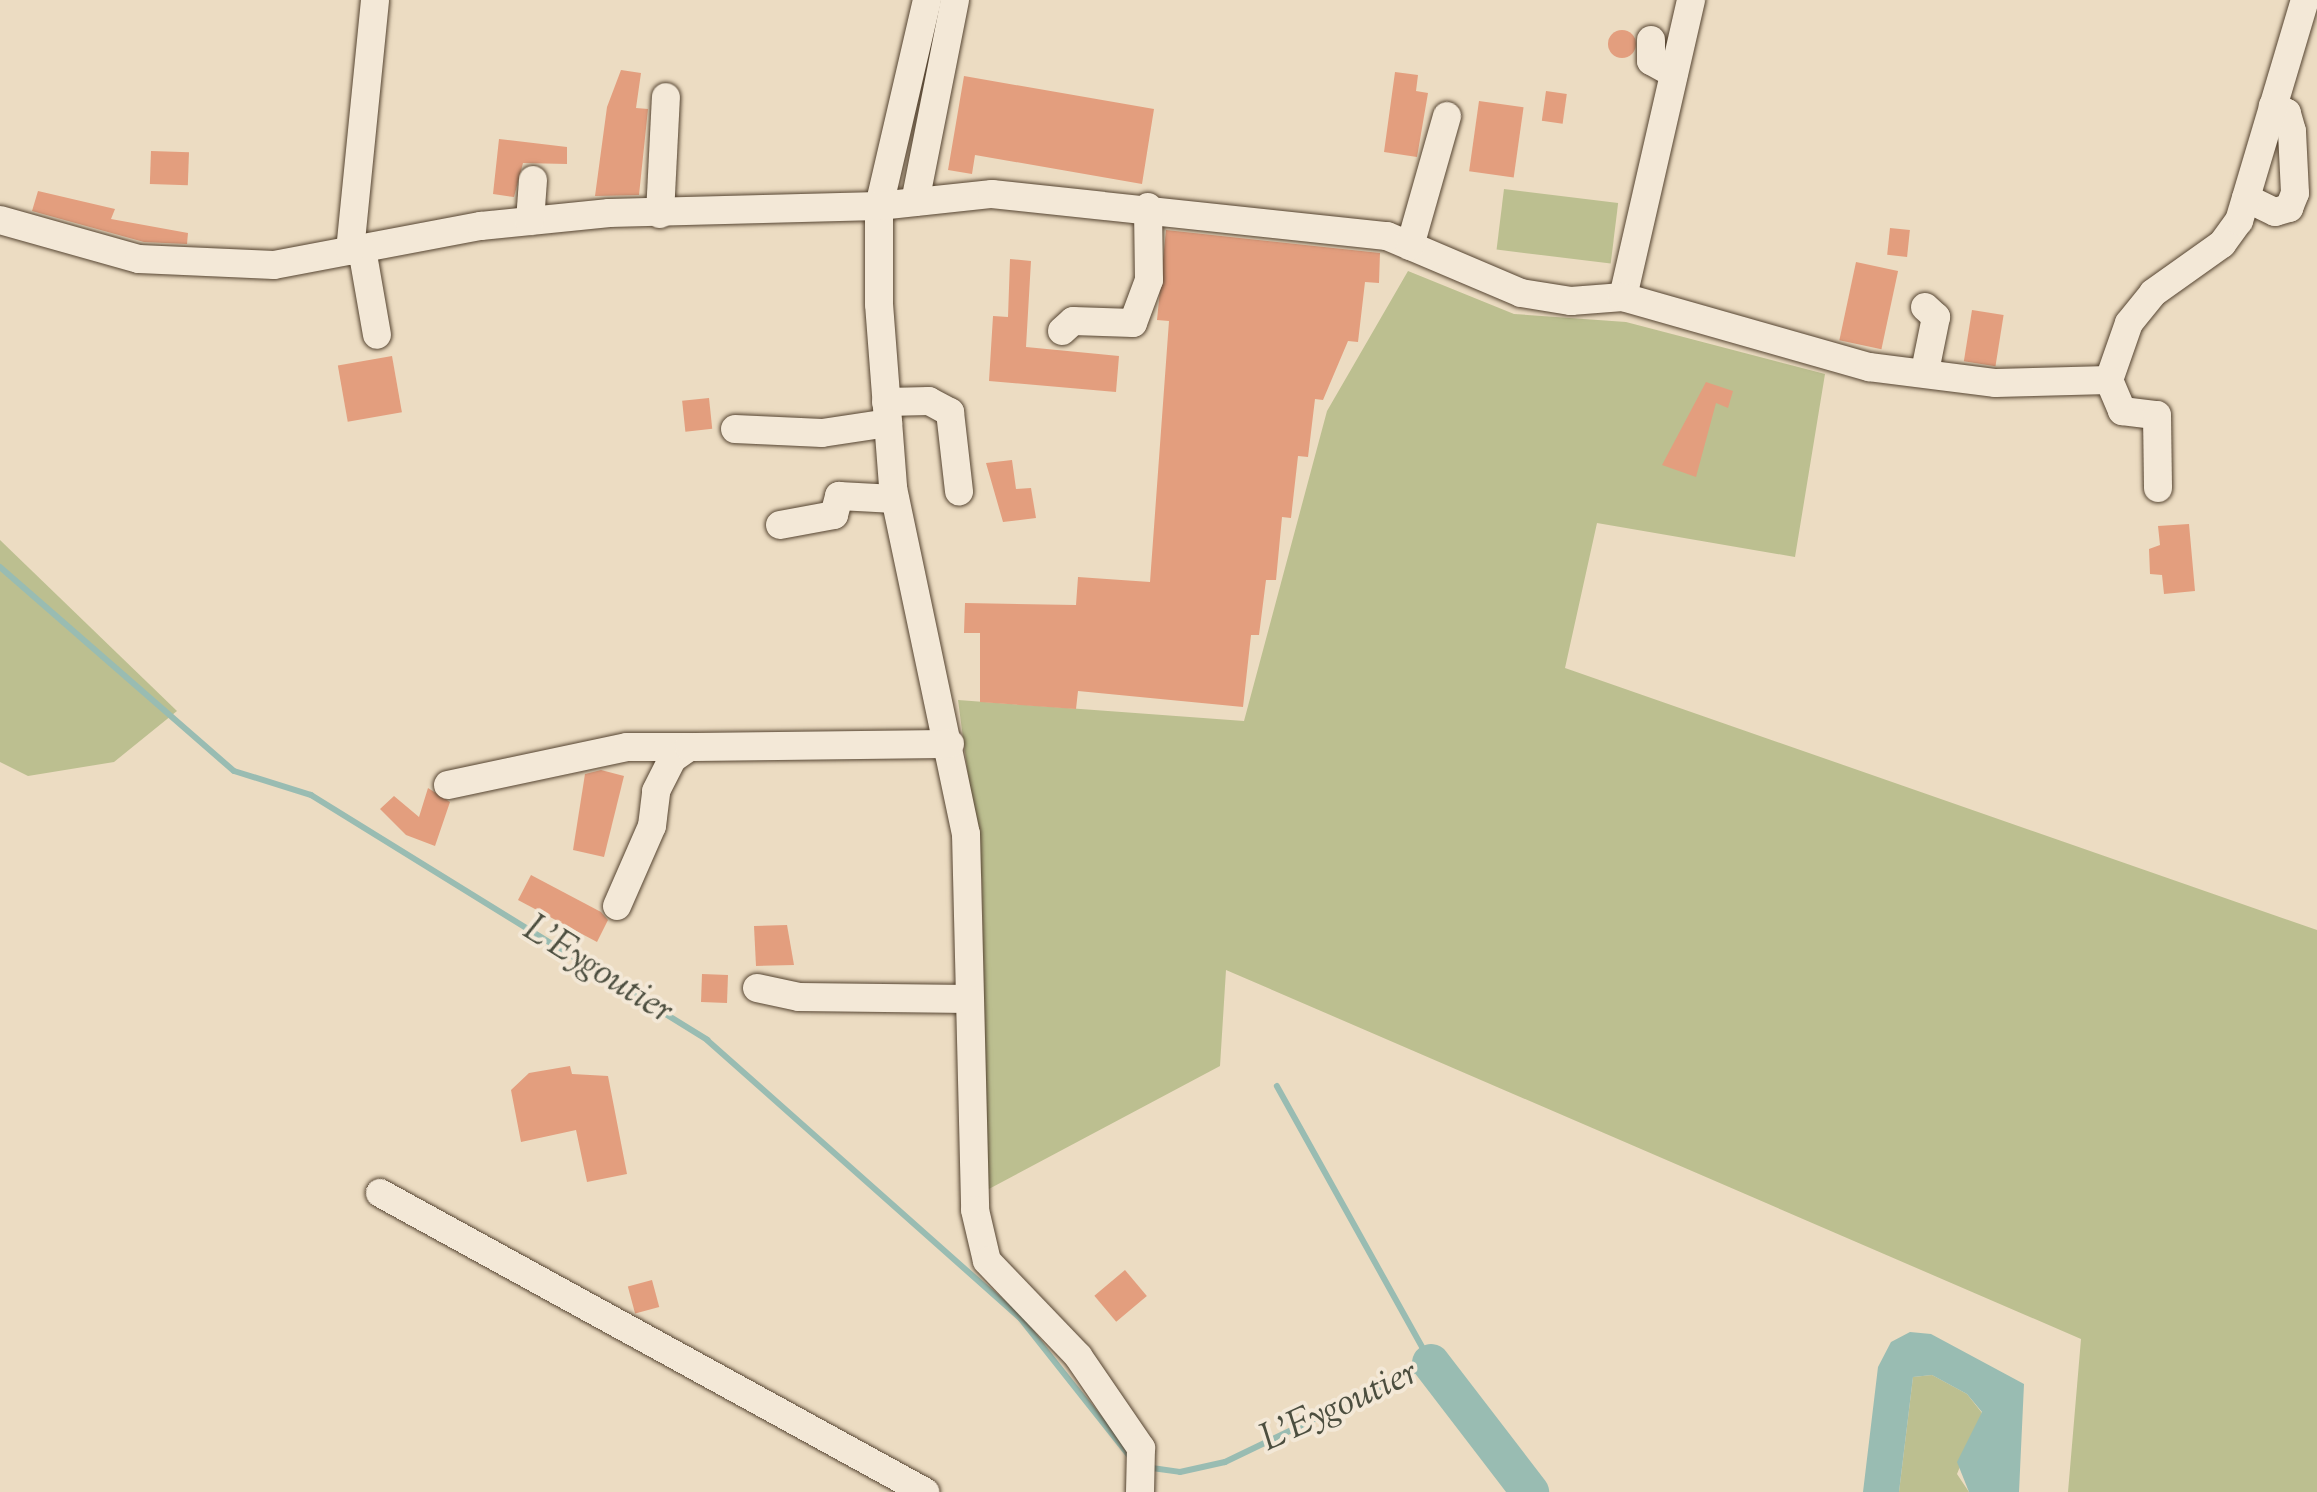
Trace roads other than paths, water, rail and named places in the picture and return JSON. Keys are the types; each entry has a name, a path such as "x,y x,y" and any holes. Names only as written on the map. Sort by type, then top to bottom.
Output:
{"street":[{"path":"375,0 356,250 377,335"},
{"path":"927,0 879,206 887,413 895,498 966,834 975,1210 987,1261 1118,1409 1141,1448 1140,1492"},
{"path":"914,202 954,0"},
{"path":"1622,297 1691,0"},
{"path":"2158,488 2158,414 2122,411 2109,380 2129,323 2152,293 2222,244 2246,198 2305,0"},
{"path":"1651,40 1651,61 1674,74"},
{"path":"660,214 666,98"},
{"path":"2246,198 2275,212 2289,208 2294,194 2292,131 2287,113 2274,106"},
{"path":"1410,246 1447,116"},
{"path":"530,221 533,180"},
{"path":"0,220 185,265 274,265 530,221 879,206 992,194 1356,231 1410,246 1521,293 1572,302 1622,297 1838,361 1996,383 2109,380"},
{"path":"1062,331 1072,321 1133,323 1149,280 1148,207"},
{"path":"1925,307 1936,317 1925,371"},
{"path":"734,429 822,434 929,401 950,412 959,491"},
{"path":"780,525 834,515 839,496 895,498"},
{"path":"448,785 628,747 950,744"},
{"path":"616,906 652,826 656,790 672,759 689,747"},
{"path":"757,988 799,997 969,999"},
{"path":"380,1194 926,1492"}],"water":[{"path":"1910,1332 1931,1334 2024,1384 2019,1492 1969,1492 1957,1462 1982,1412 1967,1394 1932,1375 1913,1377 1899,1492 1863,1492 1878,1367 1891,1342"}],"waterway":[{"name":"L'Eygoutier","path":"0,567 234,771 311,795 707,1040 1020,1318 1130,1457"},
{"path":"1152,1468 1180,1472 1225,1462 1431,1363 1277,1086"},
{"name":"L'Eygoutier","path":"1431,1363 1530,1492"}]}
